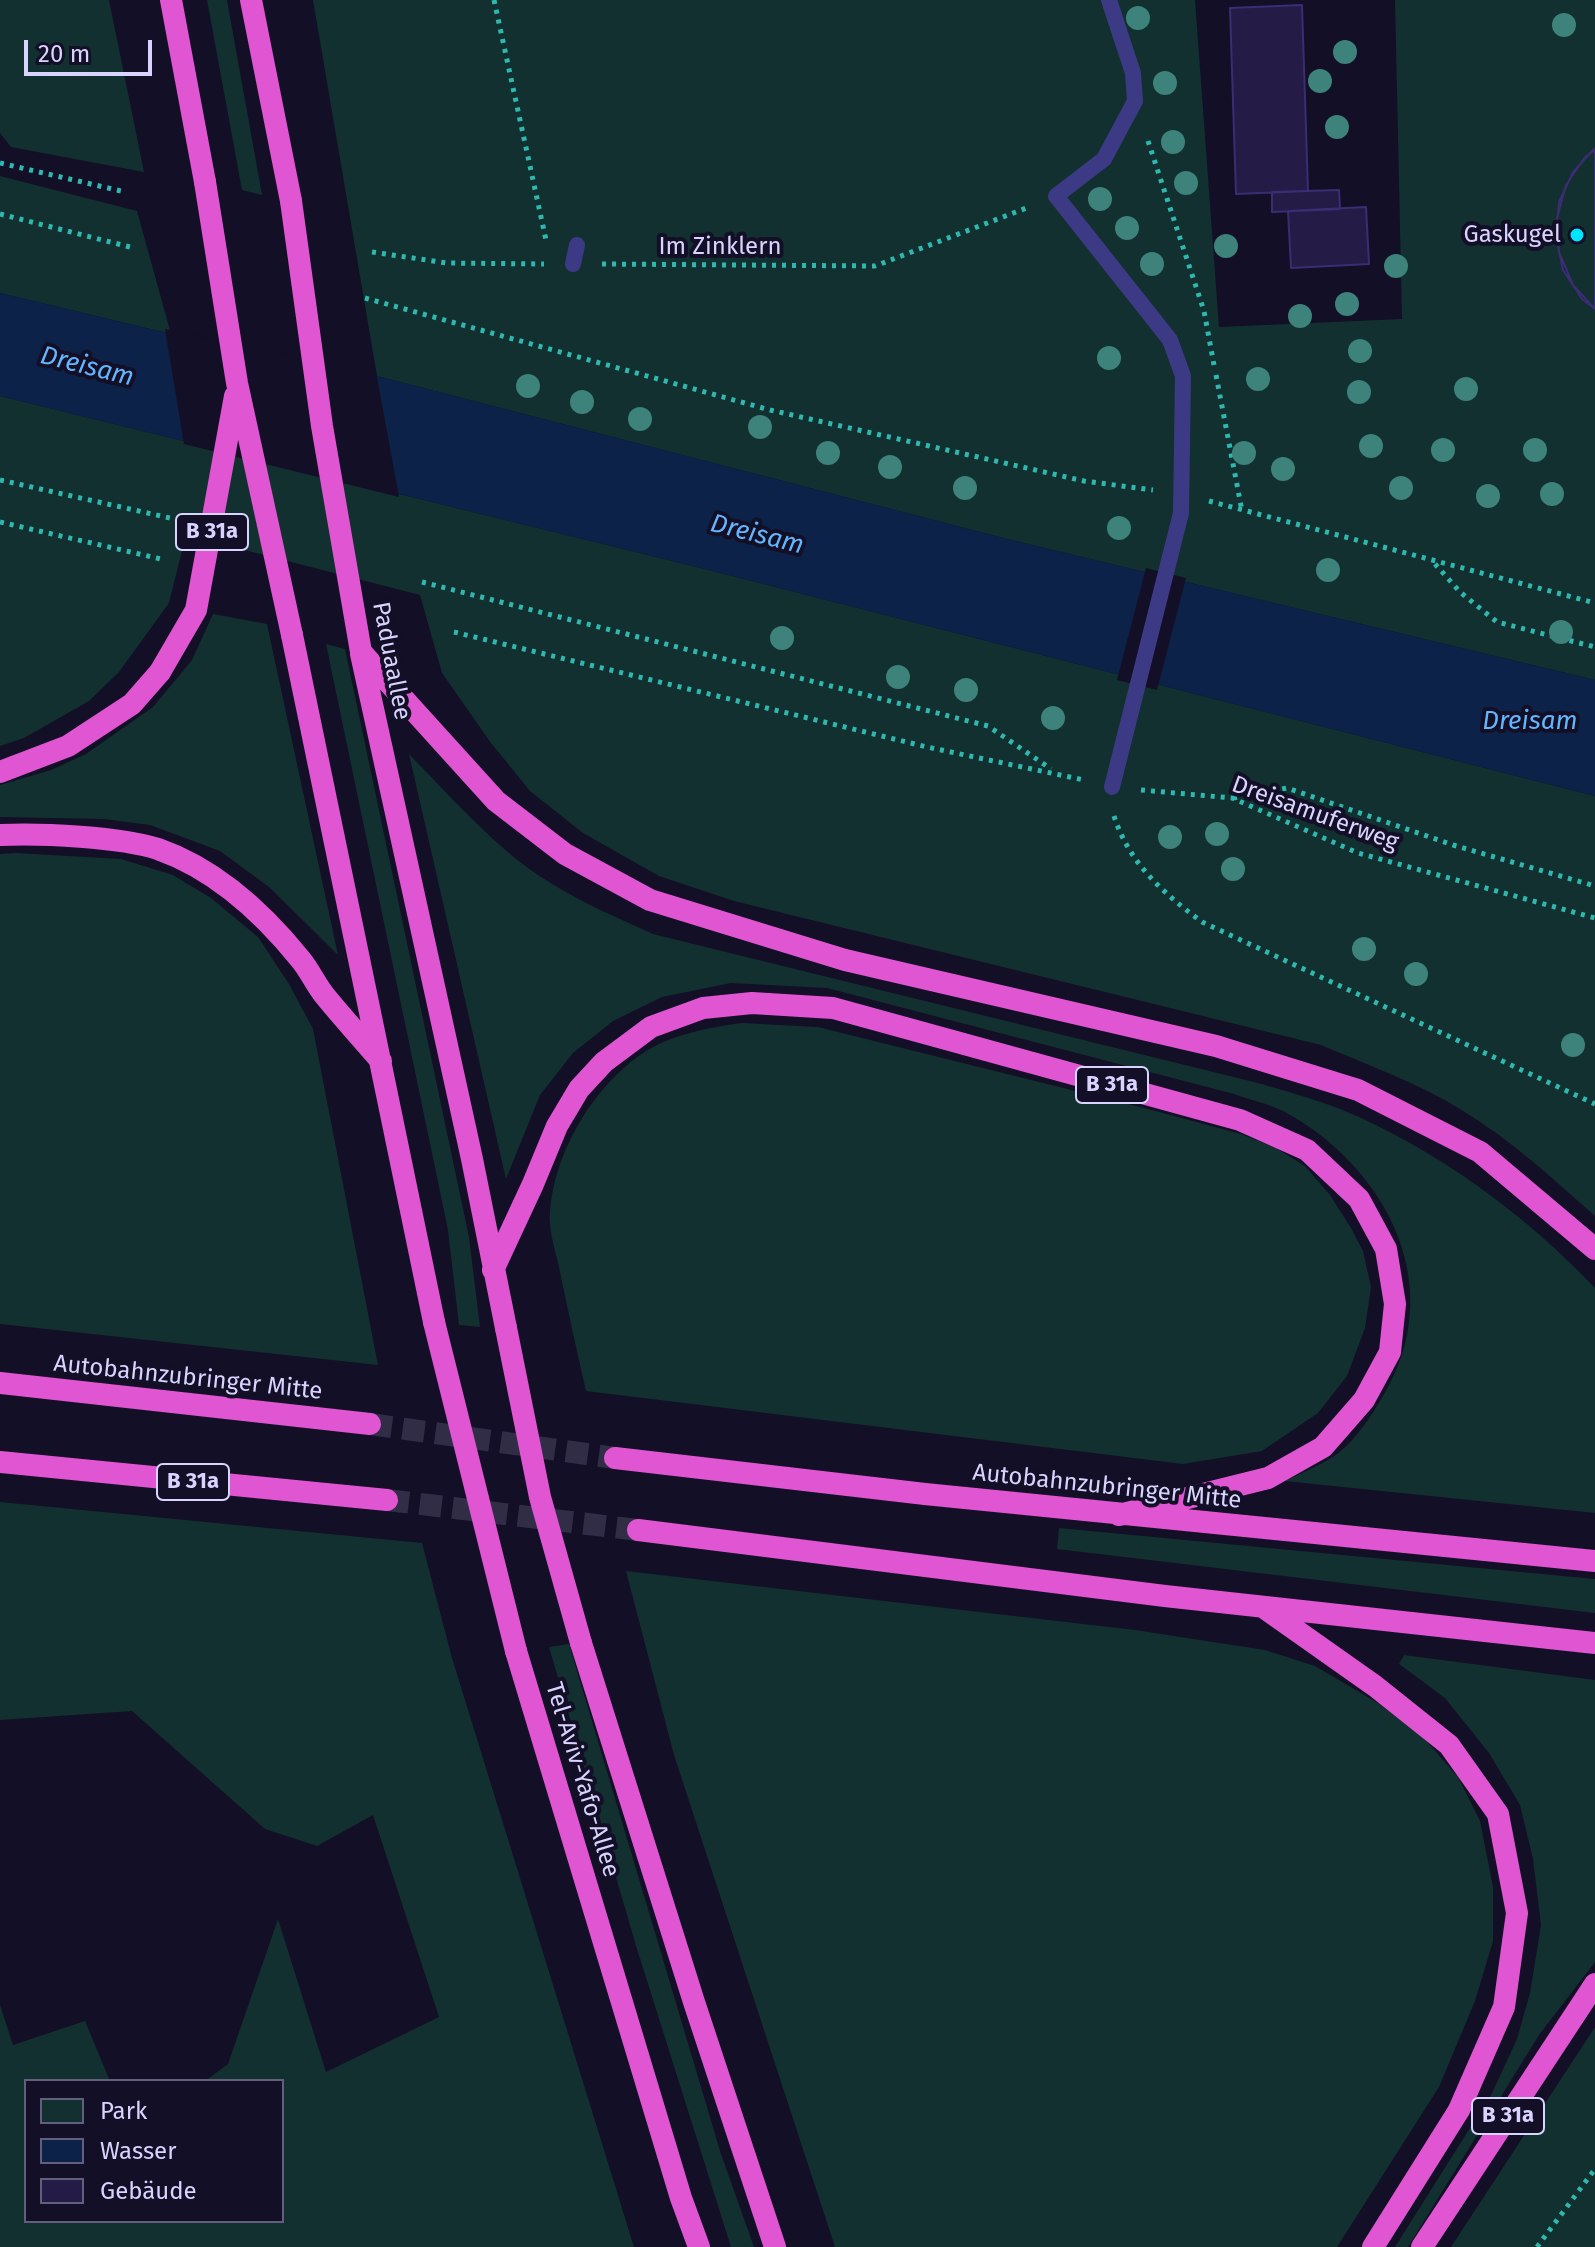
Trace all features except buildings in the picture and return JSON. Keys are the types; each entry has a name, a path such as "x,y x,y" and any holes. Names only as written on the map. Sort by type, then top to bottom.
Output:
{"highway":[{"path":"171,0 205,182 237,383 382,1062"},
{"name":"Paduaallee","path":"251,0 291,201 322,426 361,652 469,1144 506,1328"},
{"name":"B 31a","path":"0,772 68,746 132,704 160,672 196,610 237,383"},
{"path":"361,652 496,801 565,854 650,900 845,960 1216,1046 1358,1090 1480,1152 1595,1249"},
{"path":"0,835 101,840 157,849 199,869 240,896 270,926 303,962 324,994 382,1062"},
{"name":"B 31a","path":"493,1270 557,1126 579,1089 604,1062 651,1027 703,1008 752,1003 833,1008 1240,1120 1307,1150 1359,1199 1386,1249 1395,1304 1390,1352 1364,1400 1323,1447 1268,1478 1119,1515"},
{"name":"Tel-Aviv-Yafo-Allee","path":"382,1062 434,1322 516,1651 681,2198 699,2247"},
{"name":"Tel-Aviv-Yafo-Allee","path":"506,1328 540,1497 581,1643 775,2247"},
{"name":"Autobahnzubringer Mitte","path":"0,1383 370,1424"},
{"name":"Autobahnzubringer Mitte","path":"615,1458 1119,1515 1595,1561"},
{"name":"B 31a","path":"0,1462 387,1500"},
{"path":"638,1530 1165,1596 1595,1643"},
{"path":"1259,1604 1375,1686 1449,1745 1498,1814 1517,1913 1504,2007 1459,2110 1373,2247"},
{"name":"B 31a","path":"1422,2247 1595,1984"},
{"path":"681,2198 684,2247"}],"lane":[{"path":"1109,0 1133,73 1135,101 1104,159 1056,196 1170,340 1183,376 1181,513 1112,787"},
{"path":"573,264 577,245"}],"path":[{"path":"494,0 552,264"},
{"path":"1135,101 1204,311 1242,511"},
{"path":"0,163 121,191"},
{"name":"Im Zinklern","path":"372,252 447,263 875,266 918,252 1056,196"},
{"path":"0,214 134,248"},
{"path":"365,298 770,410 1084,481 1183,494 1595,603"},
{"path":"0,480 170,518"},
{"path":"0,522 161,559"},
{"path":"1433,561 1460,592 1497,622 1595,647"},
{"path":"422,582 988,726 1055,772"},
{"name":"Dreisamuferweg","path":"454,632 927,747 1055,772 1112,787 1232,798 1358,853 1595,918"},
{"path":"1112,787 1112,809 1118,828 1136,862 1166,895 1202,922 1595,1104"},
{"path":"1232,798 1287,788 1453,845 1595,886"},
{"path":"1537,2247 1595,2169"}],"green space":[{"path":"0,0 109,0 144,172 11,147 0,133"},
{"path":"207,0 227,0 262,195 242,190"},
{"path":"313,0 1195,0 1219,327 1402,319 1395,0 1595,0 1595,680 1007,539 377,376"},
{"path":"0,176 137,211 171,334 0,293"},
{"path":"0,396 701,568 1595,796 1595,1216 1513,1146 1460,1109 1410,1083 1321,1045 734,901 659,876 583,833 530,791 491,743 442,673 420,595 186,535 169,603 119,672 89,701 24,738 0,746"},
{"path":"213,614 267,624 338,955 269,887 220,851 150,825 104,819 0,817 0,785 51,770 86,754 153,707 192,660"},
{"path":"326,644 345,649 469,1237 480,1327 459,1325 448,1230"},
{"path":"409,754 476,822 530,870 574,897 653,934 1310,1098 1375,1125 1444,1163 1509,1209 1595,1288 1595,1513 1285,1481 1342,1450 1366,1423 1385,1392 1405,1343 1410,1304 1407,1265 1394,1228 1375,1193 1350,1162 1320,1135 1285,1112 1234,1094 827,988 731,983 662,997 613,1021 573,1053 540,1095 506,1179"},
{"path":"0,854 121,859 173,875 211,898 258,937 289,984 313,1029 378,1365 0,1324"},
{"path":"742,1023 818,1027 1148,1109 1241,1134 1276,1148 1305,1166 1330,1195 1363,1251 1371,1287 1365,1328 1347,1376 1318,1413 1262,1451 1183,1464 586,1391 550,1224 552,1198 568,1145 598,1096 637,1057 679,1036"},
{"path":"0,1502 422,1543 452,1658 634,2247 0,2247 0,2005 13,2045 85,2021 109,2079 24,2079 24,2223 284,2223 284,2079 208,2079 228,2064 278,1919 326,2072 439,2017 373,1815 317,1846 265,1829 132,1711 0,1720"},
{"path":"1059,1528 1595,1579 1595,1613 1057,1549"},
{"path":"626,1571 1135,1630 1265,1650 1315,1666 1378,1703 1422,1736 1458,1777 1480,1821 1493,1887 1493,1941 1475,2001 1439,2087 1337,2247 835,2247 674,1755"},
{"path":"569,1644 721,2154 754,2247 731,2247 637,1949 549,1647"},
{"path":"1404,1655 1595,1680 1595,1962 1539,2035 1408,2247 1395,2247 1492,2093 1517,2039 1530,1993 1541,1925 1533,1859 1520,1805 1489,1753 1445,1698 1399,1664"},
{"path":"1595,2027 1595,2247 1451,2247"}],"water":[{"name":"Dreisam","path":"0,293 171,334 377,376 1007,539 1595,680 1595,796 701,568 0,396"}],"pier":[{"path":"165,329 376,372 399,497 184,444"},
{"path":"1146,568 1186,578 1157,690 1117,680"}],"tunnel":[{"path":"370,1424 615,1458"},
{"path":"387,1500 638,1530"}],"place":[{"name":"Gaskugel","path":"1577,235"}]}
